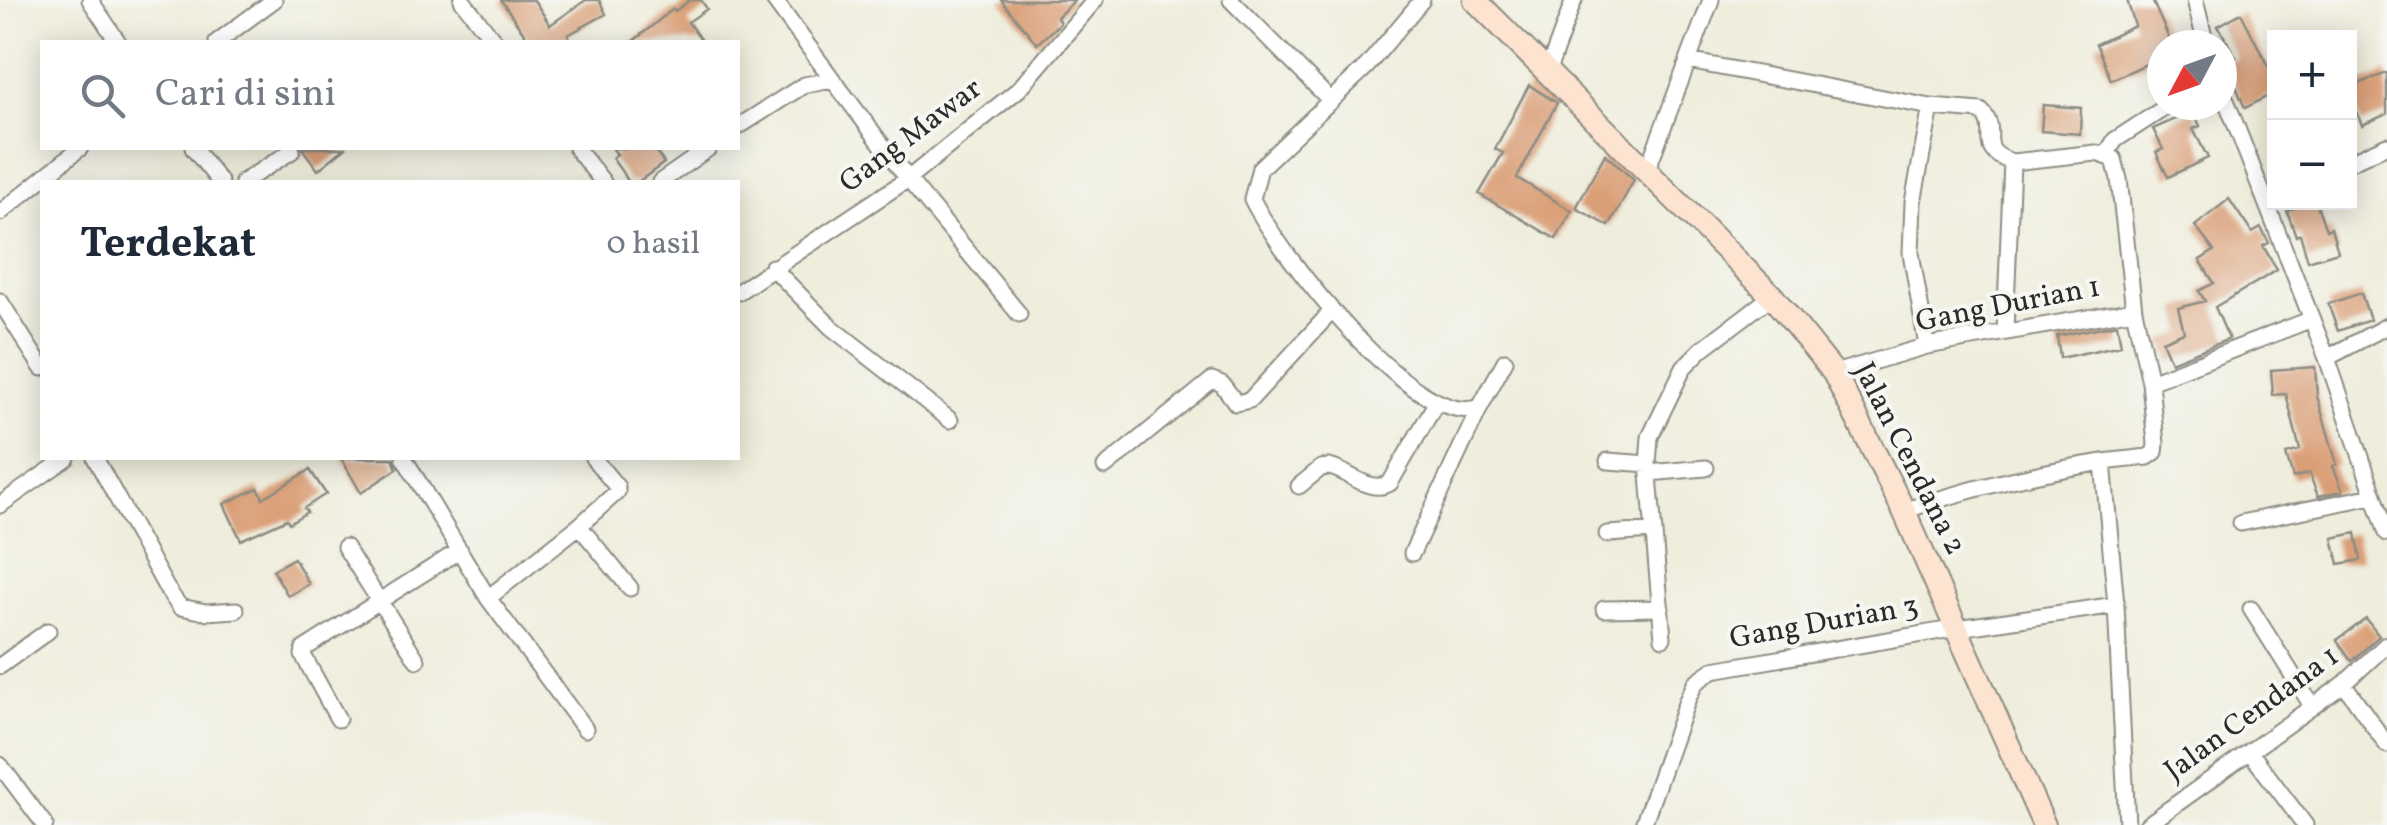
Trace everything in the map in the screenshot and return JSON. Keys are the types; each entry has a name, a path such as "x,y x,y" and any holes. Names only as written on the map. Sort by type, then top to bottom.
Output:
{"street":[{"path":"90,0 117,40"},
{"path":"220,40 274,0"},
{"path":"462,0 493,40"},
{"path":"774,0 908,179 1019,314"},
{"name":"Gang Mawar","path":"740,291 908,179 1019,88 1096,0"},
{"path":"1231,0 1331,100"},
{"path":"1422,0 1367,66 1260,168 1252,199 1260,217 1331,312 1378,360 1436,403 1461,412 1480,408"},
{"name":"Jalan Cendana 2","path":"1476,0 1772,296 1834,373 1904,511 2044,825"},
{"path":"1548,73 1574,0"},
{"path":"2195,0 2202,30"},
{"path":"1647,170 1688,61 1705,2"},
{"path":"1688,61 1931,107 1981,111 1988,118 1990,150 2012,162 2096,153 2114,159 2134,310 2156,424 2155,452 2148,457 1971,488 1904,511"},
{"path":"740,126 804,84 833,80"},
{"path":"1927,346 1912,253 1913,202 1931,107"},
{"path":"2106,155 2115,140 2147,119"},
{"path":"2235,120 2267,191"},
{"path":"2357,159 2387,145"},
{"path":"55,177 78,150"},
{"path":"195,150 218,180"},
{"path":"578,150 601,180"},
{"path":"663,180 706,150"},
{"path":"246,180 292,151"},
{"path":"2005,332 2012,162"},
{"path":"1,211 40,186"},
{"path":"2274,210 2387,532"},
{"path":"772,268 831,327 950,420"},
{"path":"1663,638 1648,468 1650,437 1684,367 1772,296"},
{"path":"0,301 40,365"},
{"name":"Gang Durian 1","path":"1834,373 1927,346 2134,310"},
{"path":"1105,467 1212,380 1222,384 1236,403 1250,400 1331,312"},
{"path":"2150,382 2312,319"},
{"path":"2327,358 2387,326"},
{"path":"1412,553 1505,361"},
{"path":"1298,486 1328,467 1375,488 1384,488 1390,484 1436,403"},
{"path":"0,505 64,460"},
{"path":"95,460 180,607 206,612 236,610"},
{"path":"405,460 488,598 585,729"},
{"path":"488,598 616,492 617,487 594,460"},
{"path":"1608,462 1648,468 1706,468"},
{"path":"2103,462 2116,605 2127,825"},
{"path":"2241,523 2374,496"},
{"path":"579,526 630,588"},
{"path":"1607,534 1654,531"},
{"path":"345,547 417,660"},
{"path":"338,720 302,655 309,645 460,550"},
{"name":"Gang Durian 3","path":"1643,825 1688,698 1696,682 1713,670 2116,605"},
{"path":"1604,609 1660,608"},
{"path":"2251,609 2312,706"},
{"path":"0,666 48,631"},
{"name":"Jalan Cendana 1","path":"2147,825 2344,684 2387,644"},
{"path":"2344,684 2387,745"},
{"path":"2250,752 2305,825"},
{"path":"0,765 45,825"}],"building":[{"path":"501,0 534,0 550,25 586,0 599,0 606,14 568,35 571,40 529,40"},
{"path":"690,0 701,0 707,9 688,22 701,40 634,40 673,9"},
{"path":"1001,0 1075,0 1057,17 1060,23 1037,44"},
{"path":"2127,0 2152,0 2165,30 2147,30 2147,64 2111,80 2096,44 2135,26"},
{"path":"2241,13 2267,64 2267,97 2245,108 2237,89 2237,30 2220,30 2218,26"},
{"path":"2387,73 2387,114 2362,125 2357,113 2357,84"},
{"path":"1529,85 1557,103 1517,178 1572,211 1556,239 1479,194 1503,153 1495,149"},
{"path":"2043,105 2081,108 2080,134 2041,131"},
{"path":"2173,120 2197,120 2200,126 2193,129 2208,158 2168,177 2156,152 2163,149 2153,129"},
{"path":"303,150 343,150 318,170"},
{"path":"614,150 654,150 664,163 641,180 628,180 612,158 617,154"},
{"path":"1605,154 1634,180 1609,226 1576,208"},
{"path":"2229,199 2252,233 2261,228 2269,243 2263,246 2277,270 2215,307 2229,339 2171,362 2162,341 2184,332 2178,308 2205,301 2199,291 2214,283 2200,260 2214,251 2195,226"},
{"path":"2319,210 2326,230 2331,228 2338,252 2308,261 2300,234 2296,236 2287,211"},
{"path":"2361,293 2370,320 2338,331 2328,304"},
{"path":"2117,324 2121,345 2060,358 2057,336"},
{"path":"2315,367 2317,396 2337,464 2333,466 2343,491 2318,496 2309,473 2293,478 2286,454 2300,450 2286,394 2273,395 2271,370"},
{"path":"342,460 394,460 397,469 361,493"},
{"path":"310,470 326,494 289,523 287,519 241,540 224,504 258,488 263,498"},
{"path":"2356,533 2361,560 2339,564 2333,538"},
{"path":"294,558 309,584 288,596 273,570"},
{"path":"2366,619 2379,636 2352,661 2337,640"}]}
